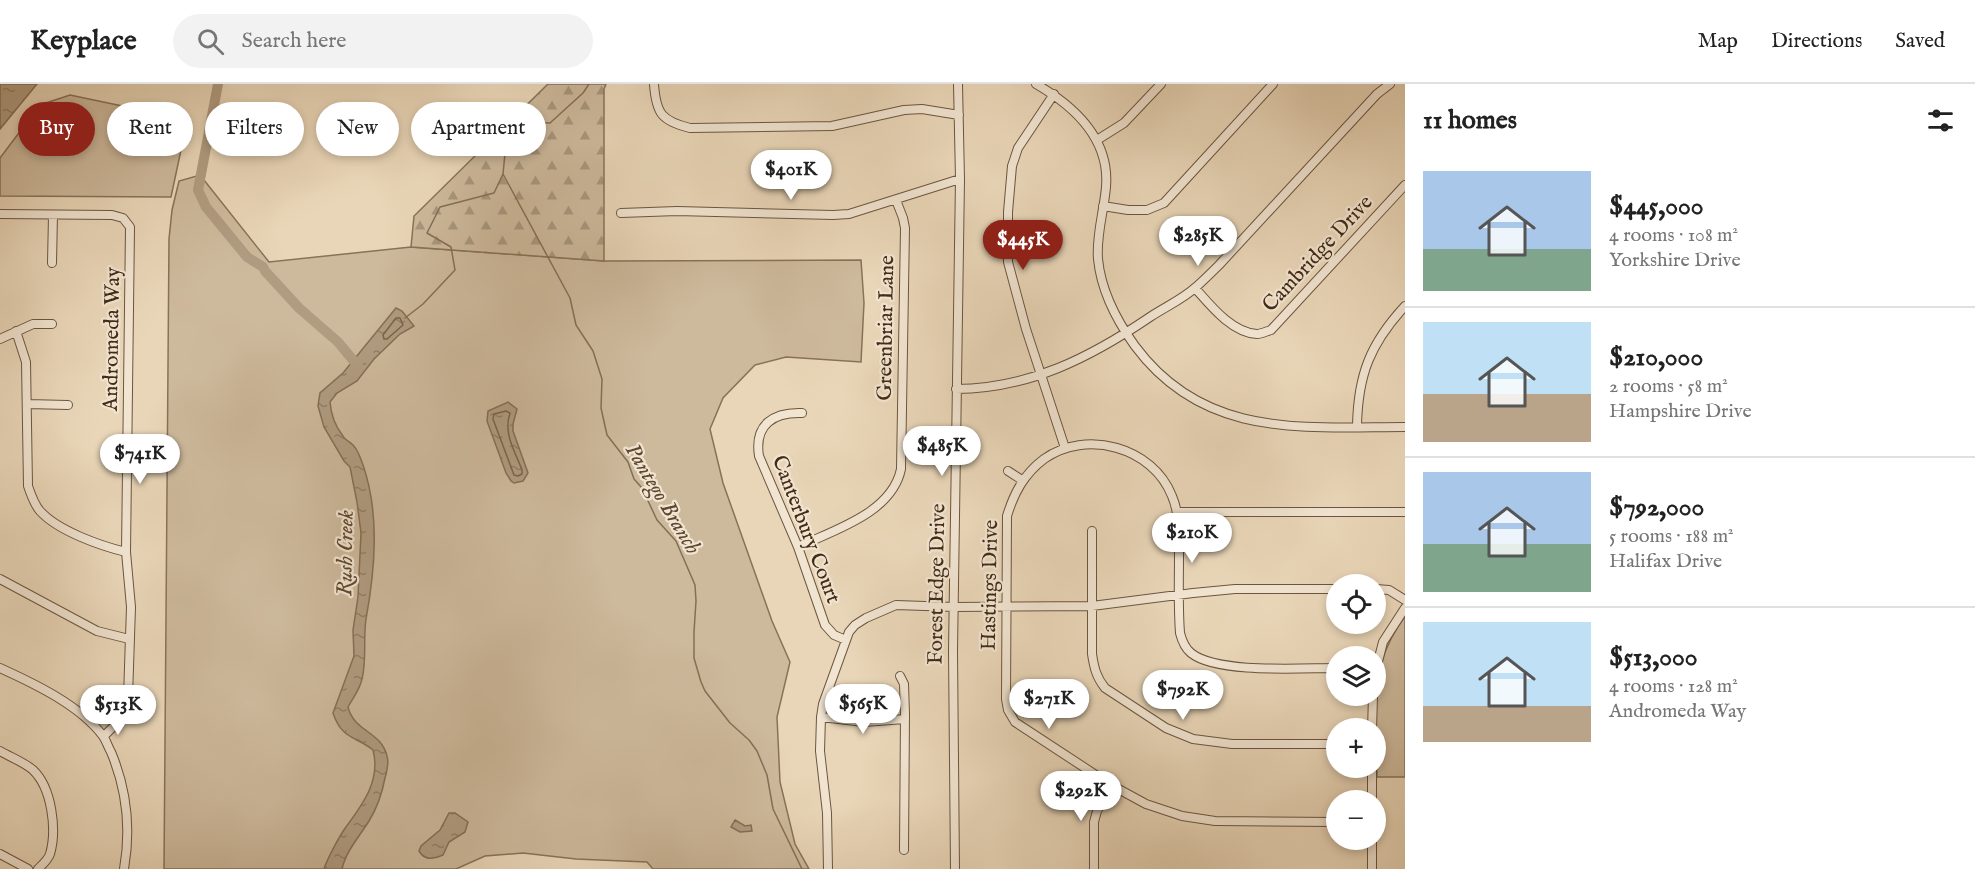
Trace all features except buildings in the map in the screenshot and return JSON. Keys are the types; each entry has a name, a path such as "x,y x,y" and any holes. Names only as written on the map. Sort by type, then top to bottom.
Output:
{"street":[{"path":"654,84 657,105 664,117 674,124 690,128 845,124 904,110 959,114"},
{"name":"Forest Edge Drive","path":"955,869 954,607 960,178 958,84"},
{"path":"1036,84 1054,94 1076,113 1097,140 1104,161 1106,179 1098,240 1098,260 1104,287 1126,333 1150,365 1181,391 1226,414 1246,420 1284,427 1405,427"},
{"path":"1097,140 1124,123 1161,84"},
{"path":"1103,206 1146,210 1164,202 1273,84"},
{"path":"956,389 997,387 1042,374 1078,360 1126,333 1195,288 1377,94 1390,84"},
{"path":"1054,94 1018,148 1012,166 1008,212 1008,262 1026,329 1065,448 1095,444 1114,447 1128,452 1149,465 1165,482 1177,512 1179,623 1183,643 1191,653 1210,663 1232,667 1326,668"},
{"path":"621,213 832,215 863,211 960,178"},
{"name":"Cambridge Drive","path":"1195,288 1217,314 1240,329 1257,334 1271,330 1405,185"},
{"name":"Greenbriar Lane","path":"798,547 870,512 883,502 895,488 898,480 905,228 896,200"},
{"path":"0,214 53,215 52,263"},
{"name":"Andromeda Way","path":"53,215 112,215 123,218 130,232 126,552 130,607 126,707 123,717 104,736"},
{"path":"1357,426 1360,386 1370,355 1382,333 1405,306"},
{"path":"0,339 33,324 52,324"},
{"path":"16,331 26,362 28,486 33,500 41,512 60,526 106,547 126,552"},
{"path":"27,404 68,405"},
{"name":"Canterbury Court","path":"802,413 780,414 772,418 762,430 758,451 798,547 825,625 834,635 846,640"},
{"name":"Hastings Drive","path":"1065,448 1045,459 1022,480 1007,516 1006,699 1011,717 1030,733 1111,785 1146,804 1182,816 1225,821 1326,822"},
{"path":"1008,471 1022,480"},
{"path":"1177,512 1405,512"},
{"path":"1092,531 1092,654 1099,681 1111,693 1166,729 1193,739 1232,744 1326,744"},
{"path":"0,579 97,631 129,639"},
{"path":"828,869 827,813 820,751 821,717 823,704 846,640 851,628 855,625 897,605 1092,606 1235,589 1326,589"},
{"path":"1386,590 1405,600"},
{"path":"1382,646 1405,608"},
{"path":"0,668 61,700 104,736 118,768 126,806 128,834 124,869"},
{"path":"900,676 904,684 905,719 904,850"},
{"path":"821,717 864,722 905,719"},
{"path":"0,751 32,769 44,784 48,796 53,834 49,857 38,869"},
{"path":"1094,869 1094,822 1097,811 1111,785"},
{"path":"1372,850 1372,869"},
{"path":"0,854 28,869"}],"green space":[{"path":"548,84 606,84 604,89 604,261 411,247 414,216 475,156 546,156 546,102 530,102"},
{"path":"70,95 107,103 107,156 180,156 171,197 0,196 0,158 18,134 18,156 95,156 95,102 49,102"},
{"path":"200,175 269,262 411,247 604,261 861,260 864,303 861,362 786,357 755,365 723,398 710,429 723,483 772,621 790,662 777,717 780,782 795,844 809,869 653,869 647,862 576,859 523,853 485,856 456,869 164,869 169,239 172,210 179,181"},
{"path":"1405,616 1405,777 1386,777 1386,718 1376,718 1376,706 1386,706 1386,651"}],"water":[{"path":"0,84 37,84 22,102 18,102 18,107 0,129"},
{"path":"396,308 402,311 414,326 400,334 374,359 357,381 337,393 330,402 332,415 338,428 359,454 368,484 374,522 372,581 365,626 363,672 360,686 348,707 356,722 379,741 388,761 377,806 350,850 342,869 324,869 337,841 369,791 375,771 375,761 373,750 345,733 333,713 354,656 353,630 358,597 361,533 350,467 324,427 318,406 320,393 343,373"},
{"path":"508,402 517,409 513,431 528,473 523,481 514,483 506,473 487,421 488,411"},
{"path":"449,813 455,813 468,822 465,832 449,842 443,855 427,858 419,851 421,846 440,830"},
{"path":"735,820 745,826 751,825 752,831 740,832 731,827"}],"waterway":[{"name":"Rush Creek","path":"218,84 198,190 206,207 247,257 263,267 299,308 338,342 358,366 353,372"},
{"path":"405,318 423,304 455,270 451,247 427,233 440,207 494,193 503,174 507,133 524,122 550,123 583,93 589,84"},
{"name":"Pantego Branch","path":"503,174 570,298 576,325 593,351 602,379 601,408 607,435 628,462 634,479 642,488 657,520 676,541 695,585 694,658 701,682 705,691 730,723 749,740 757,751 767,775 773,809 802,869"}]}
